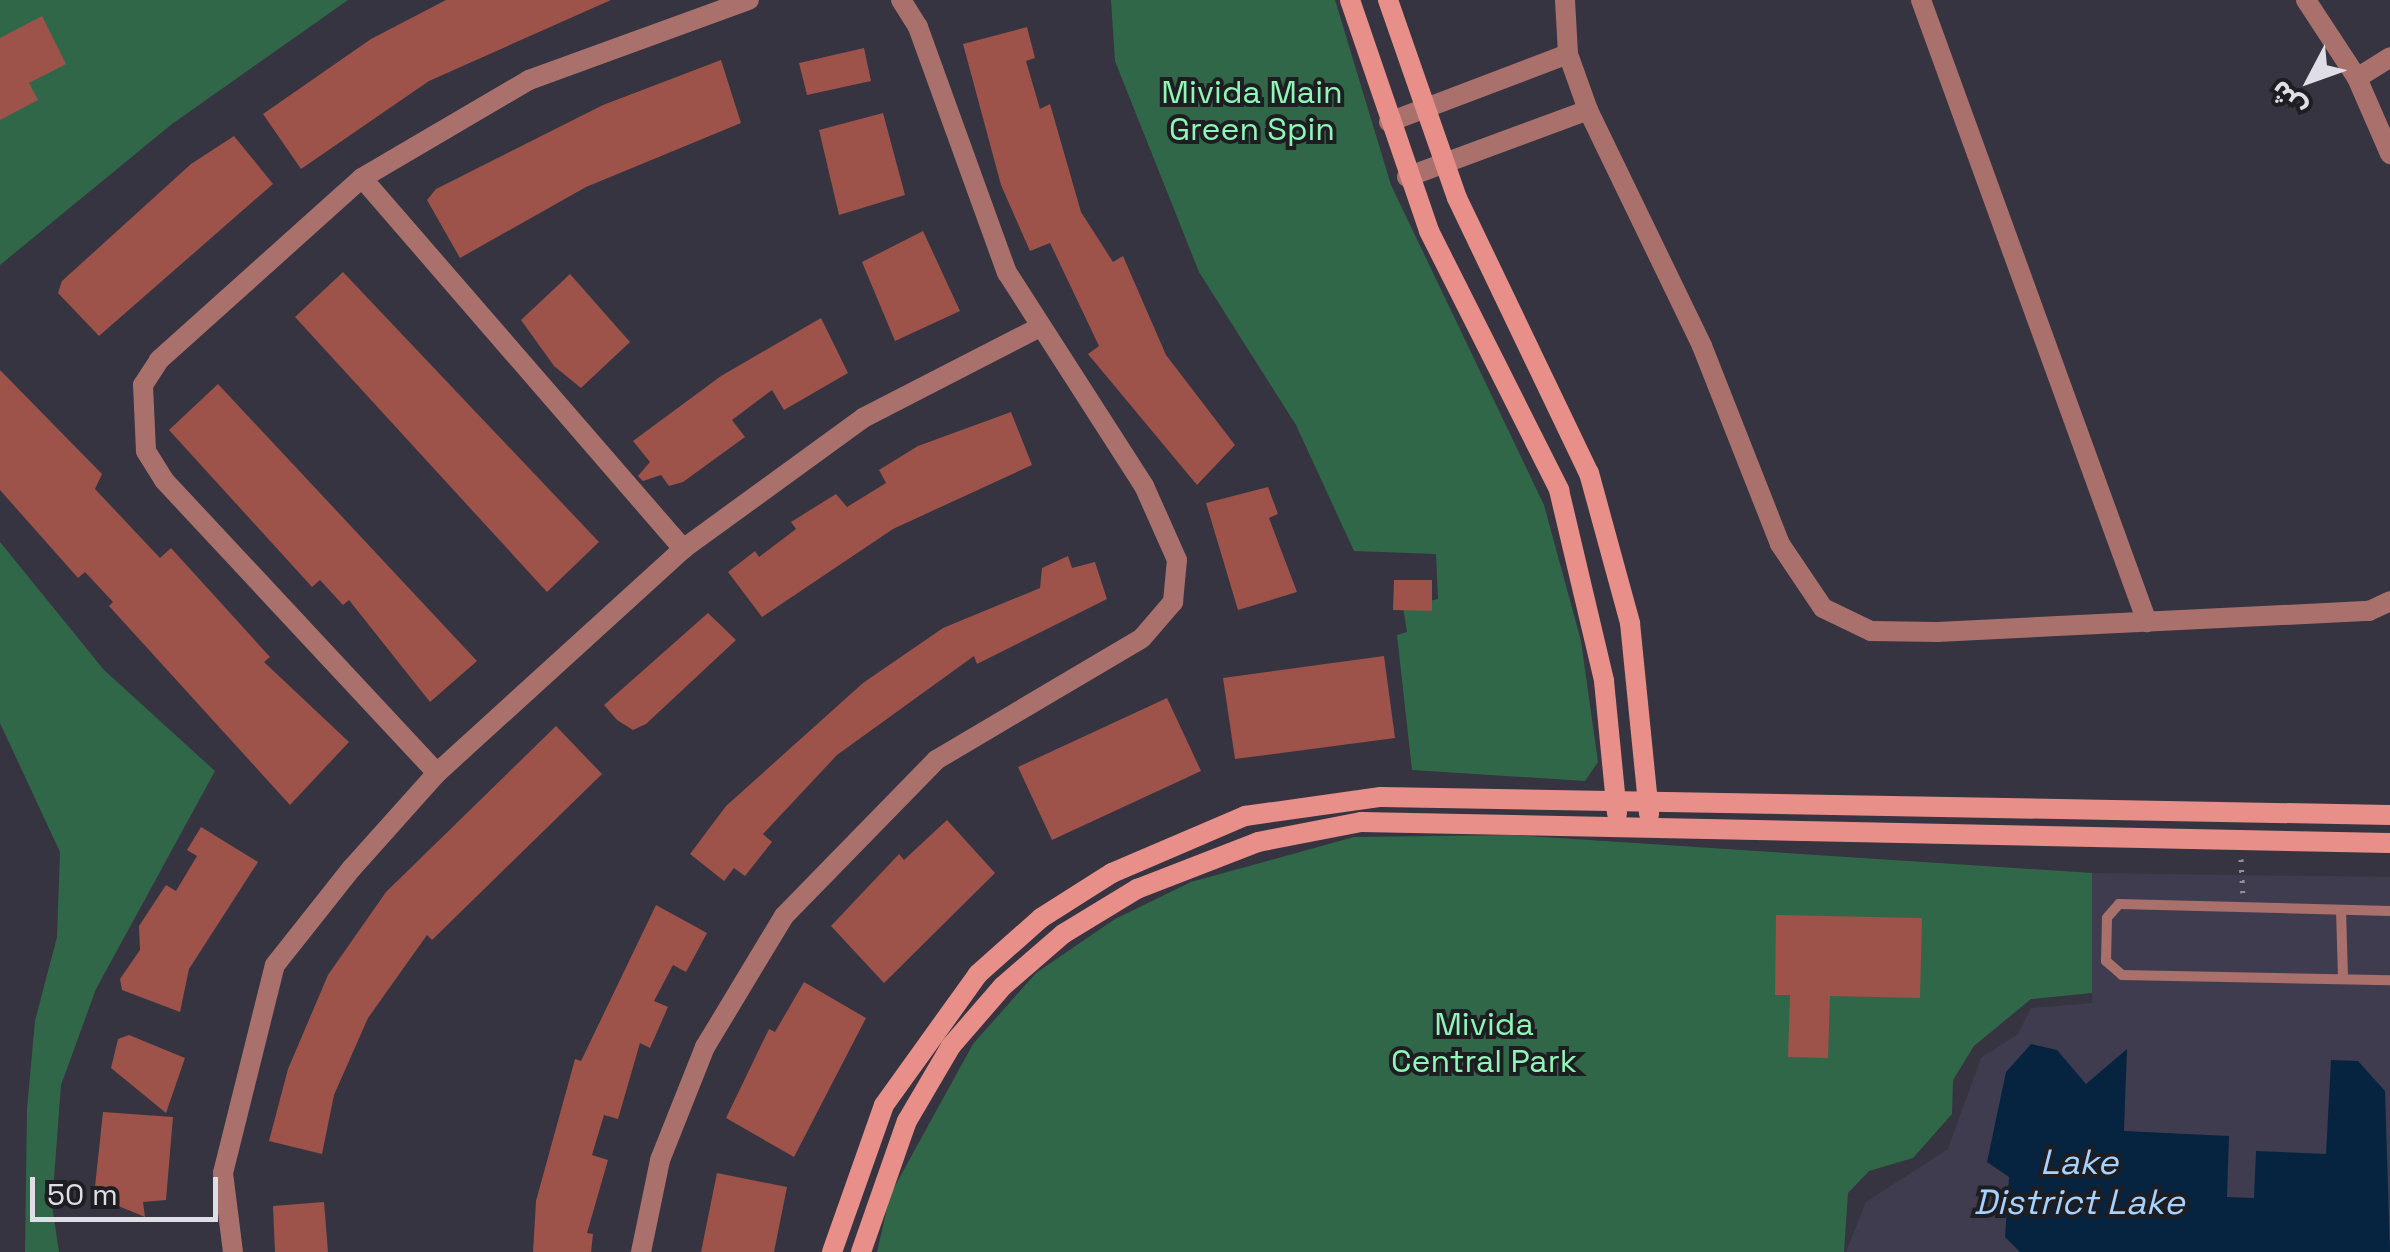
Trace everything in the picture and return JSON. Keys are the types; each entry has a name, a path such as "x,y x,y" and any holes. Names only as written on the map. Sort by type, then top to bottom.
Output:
{"street":[{"path":"437,772 164,480 146,451 140,412 143,385 159,360 362,178 528,80 749,0"},
{"path":"642,1252 660,1160 705,1047 784,916 936,760 1128,647 1172,602 1176,560 1144,486 1038,328 1000,256 918,27 901,0"},
{"path":"1350,0 1407,177 1559,490 1592,616 1619,826"},
{"path":"1388,0 1423,108 1446,162 1590,473 1630,623 1650,826"},
{"path":"1564,0 1568,54 1588,110 1702,346 1780,544 1823,608 1871,632 2369,612 2390,601"},
{"path":"1921,0 2147,622"},
{"path":"2306,0 2357,78 2390,154"},
{"path":"1389,122 1568,54"},
{"path":"2357,78 2390,57"},
{"path":"1407,177 1588,110"},
{"path":"362,178 683,549"},
{"path":"233,1252 223,1173 275,965 437,772 683,549 863,418 1038,328"},
{"path":"832,1252 867,1141 926,1038 1008,945 1112,872 1194,833 1290,806 1381,797 2390,815"},
{"path":"860,1252 889,1160 952,1046 1032,959 1124,896 1258,842 1330,826 1650,826 2390,843"}],"lane":[{"path":"2390,912 2119,904 2107,918 2108,966 2122,975 2390,980"},
{"path":"2341,910 2342,979"}],"path":[{"path":"2240,841 2244,907"}],"shaded area":[{"path":"2092,873 2390,877 2390,1252 1846,1252 1866,1202 1948,1149 1981,1058 2018,1034 2031,1008 2092,1003"}],"green space":[{"path":"0,0 348,0 172,124 0,265"},
{"name":"Mivida Main Green Spin","path":"1111,0 1335,0 1391,185 1544,505 1581,641 1598,762 1585,781 1412,770 1397,635 1407,632 1403,607 1438,599 1436,554 1354,551 1296,425 1199,272 1115,61"},
{"path":"0,542 104,670 215,771 96,989 61,1085 52,1205 59,1252 25,1252 27,1109 35,1021 57,937 60,852 0,723"},
{"name":"Mivida Central Park","path":"1512,835 2092,873 2092,993 2031,999 1974,1046 1953,1080 1952,1114 1913,1158 1869,1171 1848,1193 1844,1252 877,1252 890,1195 973,1044 1036,973 1115,919 1191,882 1354,837"}],"water":[{"name":"Lake District Lake","path":"2031,1044 2057,1050 2086,1084 2127,1049 2124,1131 2229,1136 2227,1197 2254,1198 2256,1151 2326,1154 2331,1060 2358,1061 2385,1091 2390,1252 2020,1252 2005,1237 2009,1177 1987,1162 2006,1072"}],"building":[{"path":"446,0 611,0 429,81 301,169 263,114 371,39"},
{"path":"42,16 66,64 29,83 38,100 0,120 0,38"},
{"path":"1027,27 1035,58 1026,61 1040,109 1050,104 1081,212 1113,262 1123,256 1166,355 1235,445 1197,485 1088,354 1099,346 1050,243 1030,251 1001,185 963,44"},
{"path":"864,48 871,81 807,95 799,63"},
{"path":"721,60 741,123 586,187 460,258 427,200 436,189 603,105"},
{"path":"883,113 905,195 839,215 819,130"},
{"path":"234,136 273,184 99,336 58,293 62,281 191,164"},
{"path":"923,231 960,311 895,341 862,262"},
{"path":"343,272 599,542 547,592 295,317"},
{"path":"570,274 630,342 581,388 554,366 521,320"},
{"path":"821,318 848,373 784,410 772,390 732,420 745,437 683,482 669,486 661,475 643,481 638,476 650,462 633,441 721,376"},
{"path":"0,370 102,474 95,489 160,558 171,548 270,657 264,662 349,742 290,805 109,606 113,602 85,572 78,578 0,490"},
{"path":"218,384 477,661 430,702 349,600 343,605 320,580 312,587 169,430"},
{"path":"1011,412 1032,465 893,529 762,617 728,572 755,551 759,557 796,529 791,522 836,494 847,507 886,483 879,470 918,446"},
{"path":"1268,487 1278,514 1269,518 1297,592 1238,610 1206,503"},
{"path":"1068,556 1072,568 1095,562 1107,599 977,664 974,656 837,755 763,834 772,842 745,876 734,868 724,881 690,854 726,806 863,683 943,628 1040,588 1042,568"},
{"path":"1394,580 1432,580 1432,611 1393,610"},
{"path":"708,613 736,640 646,724 633,730 617,720 604,705"},
{"path":"1384,656 1395,738 1235,759 1223,678"},
{"path":"1167,698 1201,771 1052,840 1018,767"},
{"path":"556,726 602,774 432,940 427,935 368,1018 334,1095 322,1154 269,1141 288,1069 328,975 386,892"},
{"path":"947,820 995,873 884,983 831,926 899,854 904,860"},
{"path":"201,827 258,862 189,969 180,1012 122,990 120,979 140,950 139,926 166,885 176,891 197,856 187,850"},
{"path":"656,905 707,933 686,972 673,965 654,1001 668,1007 650,1048 640,1043 618,1119 604,1115 592,1155 608,1160 587,1233 593,1234 591,1252 533,1252 536,1201 575,1059 581,1061"},
{"path":"1776,915 1922,918 1920,998 1830,996 1828,1058 1788,1057 1790,995 1775,995"},
{"path":"804,982 866,1018 794,1157 726,1118 769,1029 775,1032"},
{"path":"129,1035 185,1058 166,1113 111,1068 118,1039"},
{"path":"103,1112 173,1117 166,1200 143,1202 145,1217 94,1196"},
{"path":"717,1173 787,1187 774,1252 701,1252"},
{"path":"324,1202 328,1252 275,1252 273,1206"}]}
